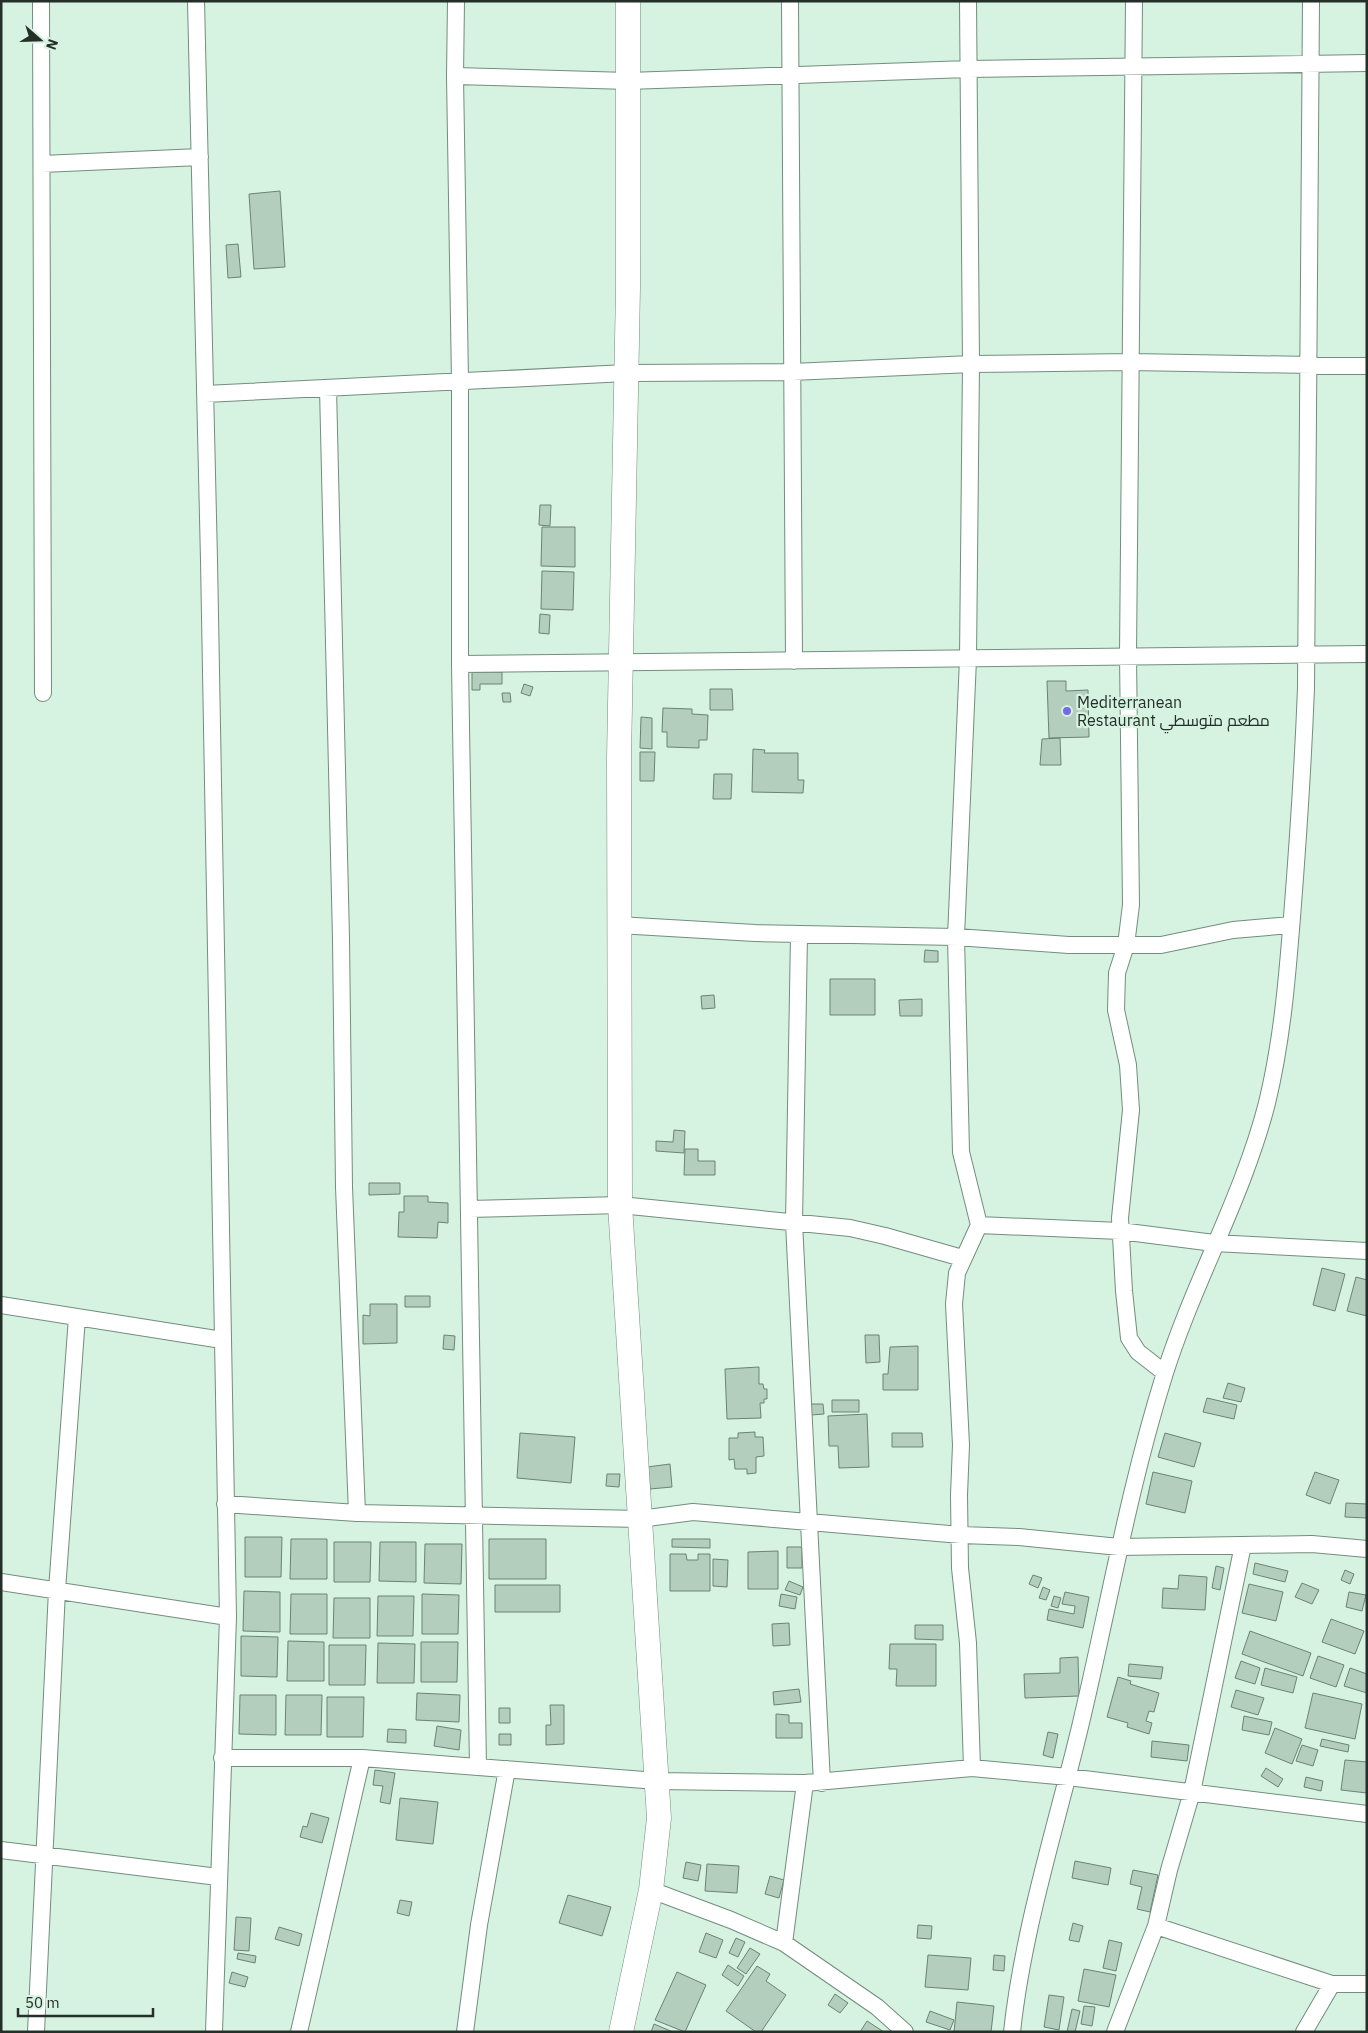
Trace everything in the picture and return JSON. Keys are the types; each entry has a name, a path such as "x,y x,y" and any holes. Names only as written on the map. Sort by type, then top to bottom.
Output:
{"street":[{"path":"41,1 43,693"},
{"path":"196,1 228,1617 214,2032"},
{"path":"456,1 455,76 460,380 460,664 478,1767"},
{"path":"621,2032 651,1890 658,1836 657,1780 620,1205 618,925 626,373 628,1"},
{"path":"790,1 794,661"},
{"path":"968,1 971,364 968,659 956,937 961,1152 979,1225 962,1258 957,1273 954,1304 961,1445 959,1495 960,1568 968,1643 972,1768"},
{"path":"1134,1 1128,655 1132,905 1126,945 1117,973 1116,1010 1128,1065 1131,1110 1122,1185 1120,1231 1130,1338 1138,1352 1165,1374"},
{"path":"1012,2032 1042,1871 1068,1777 1119,1547 1165,1374 1214,1243 1236,1195 1266,1106 1280,1045 1288,982 1302,802 1306,655 1310,1"},
{"path":"455,76 628,81 790,77 968,69 1310,62 1367,63"},
{"path":"42,164 200,157"},
{"path":"205,394 626,373 792,372 971,364 1132,362 1367,366"},
{"path":"328,388 341,940 344,1187 357,1513"},
{"path":"460,664 968,659 1128,655 1367,654"},
{"path":"618,925 799,935 956,937 1069,945 1161,945 1233,930 1291,925"},
{"path":"799,935 794,1223 822,1783"},
{"path":"469,1209 620,1205 850,1228 886,1236 962,1258"},
{"path":"979,1225 1120,1231 1214,1243 1367,1251"},
{"path":"1,1305 222,1340"},
{"path":"36,2032 46,1857 56,1590 77,1317"},
{"path":"226,1504 357,1513 640,1519 693,1512 960,1535 1019,1537 1119,1547 1312,1544 1367,1549"},
{"path":"1115,2032 1156,1926 1169,1870 1192,1792 1243,1544"},
{"path":"1,1582 228,1617"},
{"path":"222,1758 362,1758 657,1780 805,1783 822,1783 972,1768 1068,1777 1367,1814"},
{"path":"299,2032 362,1758"},
{"path":"465,2032 479,1925 507,1769"},
{"path":"784,1943 805,1783"},
{"path":"1,1850 218,1877"},
{"path":"651,1890 731,1920 784,1943 877,2007 905,2032"},
{"path":"1156,1926 1332,1984 1367,1984"},
{"path":"1304,2032 1332,1984"}],"building":[{"path":"280,191 285,267 254,269 249,194"},
{"path":"238,244 241,277 228,278 226,245"},
{"path":"540,505 551,505 550,526 539,525"},
{"path":"542,527 575,527 575,567 541,566"},
{"path":"542,571 574,572 573,610 541,609"},
{"path":"540,614 550,615 549,634 539,633"},
{"path":"472,672 502,672 502,684 480,684 480,690 472,690"},
{"path":"1047,681 1066,681 1066,691 1088,690 1089,737 1049,738"},
{"path":"524,684 533,687 530,696 521,693"},
{"path":"710,689 732,689 733,710 710,710"},
{"path":"502,693 510,693 511,702 503,702"},
{"path":"663,708 692,709 692,714 708,715 707,740 699,740 699,748 667,747 667,732 662,732"},
{"path":"641,717 652,718 652,749 640,748"},
{"path":"1060,738 1061,765 1040,765 1042,739"},
{"path":"753,749 765,750 764,753 798,753 798,780 804,780 803,793 752,792"},
{"path":"640,752 655,752 654,781 640,781"},
{"path":"714,774 732,774 731,799 713,799"},
{"path":"925,950 938,951 938,962 924,962"},
{"path":"830,979 875,979 875,1015 830,1015"},
{"path":"714,995 715,1008 702,1009 701,996"},
{"path":"922,999 922,1016 900,1016 899,1000"},
{"path":"674,1130 685,1131 684,1153 656,1151 656,1141 673,1142"},
{"path":"685,1149 698,1149 698,1161 715,1161 715,1175 684,1175"},
{"path":"369,1183 400,1183 400,1194 369,1195"},
{"path":"404,1196 428,1196 428,1202 448,1203 448,1223 438,1222 437,1238 398,1237 399,1212 404,1212"},
{"path":"1322,1268 1345,1274 1335,1311 1313,1305"},
{"path":"1356,1277 1367,1280 1367,1316 1347,1311"},
{"path":"405,1296 430,1296 430,1307 405,1307"},
{"path":"370,1304 397,1304 397,1343 363,1344 363,1315 370,1316"},
{"path":"444,1335 455,1336 454,1350 443,1349"},
{"path":"865,1335 879,1335 880,1362 866,1363"},
{"path":"918,1346 918,1390 883,1390 883,1374 888,1374 890,1347"},
{"path":"759,1367 759,1384 763,1384 764,1389 767,1389 767,1399 764,1399 764,1403 760,1403 761,1418 727,1419 725,1369"},
{"path":"1228,1383 1245,1388 1241,1402 1223,1398"},
{"path":"1207,1398 1237,1405 1234,1419 1203,1412"},
{"path":"832,1400 859,1400 859,1412 832,1412"},
{"path":"811,1404 823,1404 824,1414 811,1415"},
{"path":"867,1414 869,1467 839,1468 838,1446 829,1446 828,1416"},
{"path":"755,1432 755,1437 763,1437 764,1456 756,1457 756,1473 747,1474 747,1469 735,1469 734,1459 729,1460 729,1438 738,1438 738,1433"},
{"path":"520,1433 575,1437 571,1483 517,1478"},
{"path":"892,1433 922,1433 923,1447 892,1447"},
{"path":"1165,1433 1201,1443 1194,1467 1158,1457"},
{"path":"670,1464 672,1487 650,1489 647,1467"},
{"path":"1153,1472 1192,1481 1185,1513 1146,1504"},
{"path":"1315,1472 1339,1480 1330,1504 1306,1495"},
{"path":"607,1474 620,1474 619,1487 606,1486"},
{"path":"1346,1503 1367,1504 1367,1518 1345,1517"},
{"path":"245,1537 282,1537 281,1577 245,1577"},
{"path":"291,1539 327,1539 327,1579 290,1579"},
{"path":"489,1539 546,1539 546,1579 489,1579"},
{"path":"672,1539 710,1539 710,1548 672,1547"},
{"path":"334,1542 371,1542 370,1582 334,1582"},
{"path":"380,1542 416,1542 416,1582 379,1581"},
{"path":"425,1544 462,1544 461,1584 424,1583"},
{"path":"787,1547 802,1547 802,1568 787,1568"},
{"path":"778,1551 778,1589 748,1589 748,1552"},
{"path":"670,1554 686,1554 687,1560 698,1560 698,1554 710,1554 710,1591 670,1591"},
{"path":"713,1559 728,1560 727,1587 713,1586"},
{"path":"1255,1563 1288,1571 1285,1582 1253,1574"},
{"path":"1216,1566 1224,1568 1220,1590 1212,1588"},
{"path":"1345,1570 1354,1574 1350,1584 1341,1580"},
{"path":"1033,1575 1042,1578 1038,1588 1029,1584"},
{"path":"1179,1575 1207,1577 1205,1610 1162,1608 1163,1588 1178,1589"},
{"path":"789,1581 803,1587 800,1595 785,1590"},
{"path":"1302,1583 1319,1590 1312,1604 1295,1597"},
{"path":"1249,1584 1283,1592 1276,1621 1242,1613"},
{"path":"495,1585 560,1585 560,1612 495,1612"},
{"path":"1043,1587 1050,1590 1046,1600 1039,1598"},
{"path":"244,1591 280,1592 280,1632 243,1631"},
{"path":"1065,1592 1089,1597 1083,1628 1047,1620 1049,1609 1074,1614 1075,1606 1062,1604"},
{"path":"1349,1592 1366,1595 1362,1611 1346,1607"},
{"path":"291,1594 327,1594 327,1634 290,1634"},
{"path":"422,1594 459,1595 458,1634 422,1634"},
{"path":"781,1594 797,1597 795,1609 779,1606"},
{"path":"378,1596 414,1596 413,1636 377,1636"},
{"path":"1054,1596 1061,1598 1058,1608 1051,1606"},
{"path":"334,1598 370,1598 370,1638 333,1638"},
{"path":"1331,1619 1364,1631 1355,1654 1322,1642"},
{"path":"789,1623 790,1645 773,1646 772,1624"},
{"path":"915,1625 943,1625 943,1640 915,1639"},
{"path":"1250,1631 1311,1653 1303,1676 1242,1654"},
{"path":"241,1636 278,1637 277,1677 241,1676"},
{"path":"288,1641 324,1642 324,1681 287,1681"},
{"path":"421,1642 458,1642 457,1682 421,1682"},
{"path":"378,1643 415,1644 414,1683 377,1683"},
{"path":"890,1644 936,1644 936,1686 896,1686 897,1669 889,1669"},
{"path":"329,1645 366,1645 365,1685 329,1685"},
{"path":"1318,1656 1344,1665 1336,1687 1310,1678"},
{"path":"1078,1657 1079,1696 1025,1698 1024,1674 1060,1673 1060,1658"},
{"path":"1241,1661 1260,1668 1255,1684 1235,1678"},
{"path":"1129,1664 1163,1667 1161,1679 1128,1676"},
{"path":"1265,1668 1297,1677 1293,1693 1261,1685"},
{"path":"1350,1668 1367,1674 1367,1693 1344,1686"},
{"path":"1118,1677 1131,1681 1130,1684 1159,1693 1154,1712 1149,1711 1146,1721 1152,1723 1149,1734 1127,1727 1128,1723 1107,1717"},
{"path":"799,1689 801,1702 774,1705 773,1692"},
{"path":"1236,1690 1264,1698 1258,1715 1231,1707"},
{"path":"417,1693 460,1695 459,1722 416,1720"},
{"path":"1313,1693 1362,1704 1355,1739 1305,1728"},
{"path":"240,1695 276,1695 276,1735 239,1734"},
{"path":"286,1695 322,1695 321,1735 285,1735"},
{"path":"327,1697 364,1697 363,1737 327,1737"},
{"path":"550,1705 564,1705 564,1744 546,1745 546,1725 551,1725"},
{"path":"499,1708 510,1708 510,1723 499,1723"},
{"path":"776,1714 789,1715 789,1723 802,1723 802,1738 776,1738"},
{"path":"1244,1716 1272,1722 1269,1735 1242,1730"},
{"path":"437,1726 461,1730 459,1750 434,1746"},
{"path":"1275,1728 1302,1739 1292,1764 1265,1753"},
{"path":"388,1729 406,1730 406,1743 387,1742"},
{"path":"1048,1732 1058,1734 1053,1758 1043,1755"},
{"path":"499,1734 511,1734 511,1745 499,1745"},
{"path":"1322,1739 1349,1745 1348,1752 1320,1746"},
{"path":"1152,1741 1189,1745 1187,1761 1151,1757"},
{"path":"1302,1745 1318,1750 1313,1766 1296,1761"},
{"path":"1345,1760 1367,1762 1367,1793 1341,1790"},
{"path":"1266,1768 1283,1779 1278,1787 1261,1776"},
{"path":"375,1770 395,1773 390,1804 380,1802 383,1786 373,1785"},
{"path":"1306,1777 1323,1781 1321,1791 1304,1787"},
{"path":"400,1798 438,1802 433,1844 396,1840"},
{"path":"311,1813 329,1818 322,1843 300,1837 303,1826 307,1827"},
{"path":"1075,1861 1111,1868 1108,1885 1072,1878"},
{"path":"686,1862 701,1865 698,1881 683,1878"},
{"path":"707,1864 739,1866 737,1893 705,1891"},
{"path":"1133,1870 1158,1875 1150,1912 1137,1909 1142,1887 1130,1884"},
{"path":"770,1876 784,1880 779,1898 765,1894"},
{"path":"568,1895 611,1907 602,1936 559,1923"},
{"path":"400,1900 412,1902 409,1916 397,1913"},
{"path":"236,1917 251,1918 249,1951 234,1950"},
{"path":"1073,1923 1083,1926 1079,1942 1069,1940"},
{"path":"918,1925 932,1926 931,1939 917,1938"},
{"path":"279,1927 302,1934 299,1946 275,1939"},
{"path":"706,1933 723,1940 716,1958 699,1952"},
{"path":"736,1938 745,1942 738,1957 729,1953"},
{"path":"1109,1940 1122,1943 1116,1971 1103,1968"},
{"path":"750,1948 760,1954 746,1974 737,1968"},
{"path":"238,1953 256,1956 255,1963 237,1959"},
{"path":"928,1955 971,1958 968,1990 925,1987"},
{"path":"994,1955 1005,1956 1004,1971 993,1970"},
{"path":"728,1965 744,1976 738,1986 722,1975"},
{"path":"757,1966 770,1974 766,1981 786,1995 761,2032 756,2032 726,2011"},
{"path":"1084,1969 1116,1975 1109,2007 1078,2001"},
{"path":"232,1972 248,1977 245,1987 229,1983"},
{"path":"677,1972 706,1985 685,2032 655,2020"},
{"path":"835,1994 848,2003 840,2013 828,2005"},
{"path":"1049,1995 1064,1997 1059,2030 1044,2027"},
{"path":"957,2002 994,2006 991,2032 954,2032"},
{"path":"1084,2006 1095,2007 1092,2026 1081,2024"},
{"path":"1072,2009 1080,2011 1075,2032 1067,2032"},
{"path":"930,2011 954,2020 950,2030 926,2022"},
{"path":"867,2021 884,2032 860,2032"},
{"path":"654,2024 673,2032 651,2032"}],"place":[{"name":"Mediterranean Restaurant مطعم متوسطي","path":"1067,711"}]}
